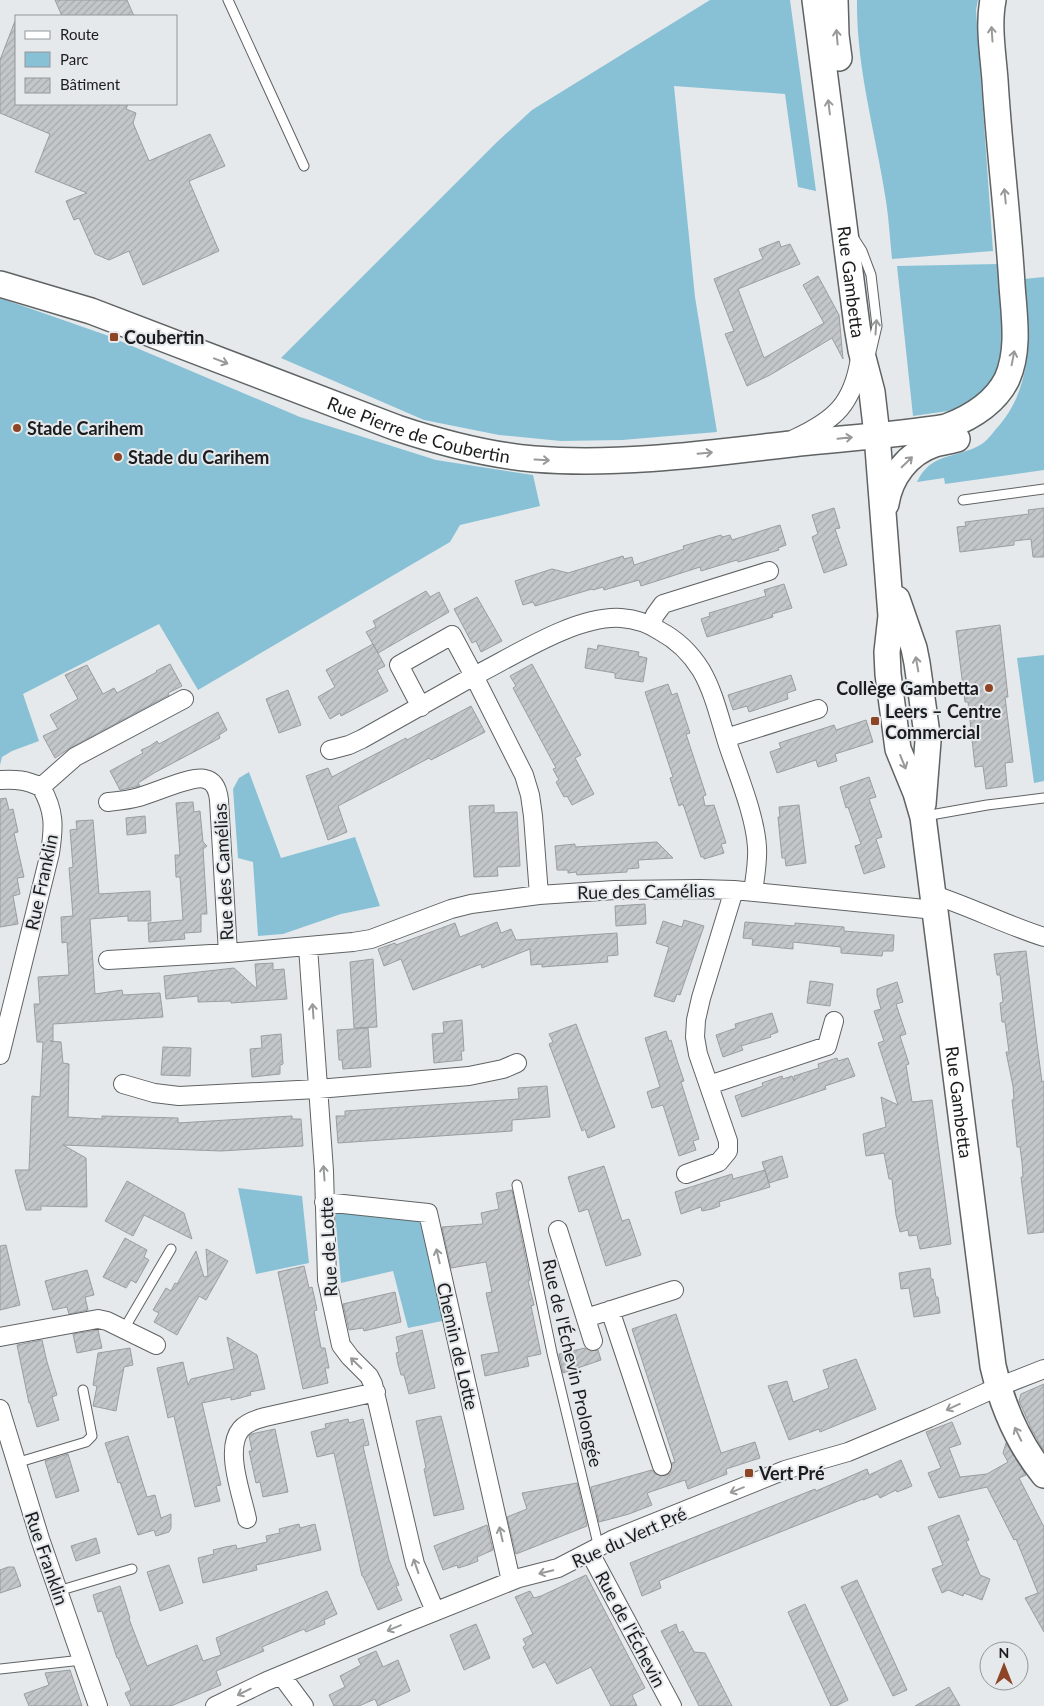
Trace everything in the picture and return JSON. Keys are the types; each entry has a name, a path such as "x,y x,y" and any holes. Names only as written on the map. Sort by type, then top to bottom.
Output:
{"street":[{"name":"Rue Gambetta","path":"815,0 860,368 872,392 888,563 899,607 914,648 928,740 923,817 991,1355 1002,1401 1022,1442 1044,1475"},
{"path":"835,0 836,36 847,121 844,225"},
{"path":"883,522 888,495 901,468 922,450 934,444 973,432 990,413 1012,365 1015,350 1015,330 1010,248 997,112 991,18 993,0"},
{"name":"Rue Pierre de Coubertin","path":"0,271 91,311 389,425 432,440 468,449 532,459 594,462 762,448 926,431 946,427 974,414 998,392"},
{"name":"Rue Pierre de Coubertin","path":"0,284 91,311"},
{"name":"Rue Pierre de Coubertin","path":"762,448 792,440 824,423 845,403 860,368"},
{"path":"651,625 655,615 664,604 768,571"},
{"path":"330,750 362,739 474,676 577,626 600,619 621,618 651,625 670,636 689,654 701,671 710,691 751,816 757,844 757,864 753,892"},
{"path":"421,707 399,666 452,636 524,775 530,795 533,816 539,895"},
{"path":"0,780 15,779 28,781 41,787 75,757 184,699"},
{"path":"726,738 818,709"},
{"name":"Rue des Camélias","path":"108,802 138,797 192,779 204,778 212,782 218,790 219,800 228,953"},
{"name":"Rue Franklin","path":"0,1055 3,1035 48,863 54,831 49,800 41,787"},
{"name":"Rue des Camélias","path":"108,960 308,947 371,939 470,904 539,895 660,889 734,890 934,903 953,901 1017,928 1044,937"},
{"path":"686,1174 719,1162 728,1151 728,1141 698,1054 695,1037 700,998 734,890"},
{"name":"Rue de Lotte","path":"308,947 324,1171 327,1280 338,1335 344,1351 369,1376 376,1392 415,1564 435,1611"},
{"path":"709,1085 827,1046 834,1021"},
{"path":"123,1084 154,1093 179,1096 318,1089 469,1076 503,1069 517,1063"},
{"name":"Chemin de Lotte","path":"324,1202 428,1213 511,1581"},
{"path":"558,1230 593,1341"},
{"path":"586,1318 674,1290"},
{"path":"610,1310 662,1466"},
{"path":"0,1338 98,1319 107,1321 156,1345"},
{"name":"Rue du Vert Pré","path":"215,1706 281,1675 435,1611 527,1575 558,1568 614,1540 785,1470 848,1452 998,1386 1044,1369"},
{"path":"247,1519 234,1462 233,1448 236,1436 242,1428 252,1421 265,1416 376,1392"},
{"name":"Rue Franklin","path":"0,1409 9,1454 98,1706"},
{"name":"Rue de l'Échevin","path":"595,1550 672,1706"},
{"path":"281,1675 304,1706"}],"lane":[{"path":"228,0 304,166"},
{"path":"963,500 1044,489"},
{"path":"923,817 987,805 1044,798"},
{"name":"Rue de l'Échevin Prolongée","path":"517,1185 595,1550"},
{"path":"124,1330 170,1249"},
{"path":"9,1454 86,1442 92,1436 84,1390"},
{"path":"58,1591 132,1569"},
{"path":"0,1669 82,1660"}],"green space":[{"path":"710,0 790,0 816,191 798,187 785,94 674,86 695,297 717,432 622,440 561,441 499,435 424,420 281,358 497,142 532,110"},
{"path":"857,0 978,0 976,10 993,251 892,259 886,201 863,76"},
{"path":"998,264 1005,346 999,370 981,392 955,410 913,416 897,266"},
{"path":"1044,277 1044,470 945,484 944,478 917,482 923,472 936,461 982,444 1008,413 1017,395 1027,358 1028,318 1024,279"},
{"path":"0,298 106,335 300,417 436,460 533,475 540,506 460,525 450,542 198,690 159,624 23,694 39,741 12,751 2,757 0,765"},
{"path":"1044,655 1044,781 1034,783 1017,658"},
{"path":"249,772 281,858 355,837 380,906 341,914 283,934 258,936 253,862 238,858 233,789 239,778"},
{"path":"238,1188 302,1196 309,1263 256,1274"},
{"path":"335,1211 422,1221 447,1320 408,1328 393,1271 341,1283"}],"building":[{"path":"55,0 127,0 134,15 62,15"},
{"path":"15,21 15,105 128,105 126,109 136,113 133,123 149,161 210,134 225,166 189,181 219,251 143,285 129,251 109,260 95,254 79,218 74,220 66,201 87,193 35,172 50,134 0,113 0,60"},
{"path":"779,241 781,247 790,244 800,264 738,289 764,358 824,323 803,285 818,276 839,315 843,359 832,338 770,375 747,386 725,334 734,331 714,279 763,259 759,249"},
{"path":"834,508 840,528 835,529 847,565 824,573 812,537 818,534 812,515"},
{"path":"1044,508 1044,557 1033,557 1031,539 1014,541 1014,545 960,552 957,527 966,526 965,522 1029,514 1028,510"},
{"path":"780,525 786,545 778,548 779,550 701,571 700,567 641,586 639,580 604,590 603,587 592,589 535,606 533,602 523,605 515,581 552,569 568,573 623,556 624,559 632,557 634,565 684,549 683,546 721,535 722,537 730,535 732,540"},
{"path":"784,584 792,608 772,614 773,617 707,637 701,619 710,616 709,613 766,596 764,590"},
{"path":"426,591 430,597 439,592 449,612 378,653 366,632 376,627 373,621"},
{"path":"477,597 502,641 481,652 476,641 472,643 454,609"},
{"path":"1000,625 1008,697 1005,697 1013,762 1005,763 1007,786 986,789 983,766 975,767 968,702 965,702 956,631"},
{"path":"373,644 385,666 377,670 388,691 341,716 340,713 330,719 318,697 335,687 326,670"},
{"path":"598,645 639,652 638,656 647,658 643,682 615,678 615,673 585,668 588,648 597,650"},
{"path":"170,664 182,686 55,758 43,736 58,729 50,715 78,699 65,675 87,665 103,694 114,688 117,693"},
{"path":"532,664 581,755 575,758 594,794 572,805 567,796 564,797 556,782 559,780 553,769 556,768 513,688 516,686 510,676"},
{"path":"791,675 796,690 787,693 788,699 749,712 747,706 733,710 728,695"},
{"path":"668,684 672,695 677,693 690,733 686,734 706,795 703,796 705,806 714,805 726,843 721,844 724,853 704,859 704,857 701,857 683,804 679,806 670,778 673,777 645,692"},
{"path":"288,690 301,725 279,733 266,699"},
{"path":"471,706 485,732 431,760 429,758 338,806 347,832 328,840 306,776 328,768 332,777"},
{"path":"218,712 227,730 219,735 220,738 154,773 138,783 140,786 120,790 110,771 143,753 141,750 157,741 159,744"},
{"path":"866,720 873,742 835,754 837,761 818,767 816,760 777,773 770,752 781,748 779,743 834,725 836,730"},
{"path":"869,777 876,797 869,799 882,837 876,839 885,867 864,874 855,846 861,844 848,807 846,808 840,787"},
{"path":"6,798 9,810 13,809 18,832 14,833 24,877 17,878 20,894 13,896 18,924 0,927 0,799"},
{"path":"193,802 194,812 200,811 203,842 207,846 203,849 207,914 201,914 201,932 184,933 185,939 149,942 148,923 183,920 180,877 176,877 175,855 180,855 176,803"},
{"path":"494,805 494,813 517,812 520,866 497,867 498,876 474,877 469,806"},
{"path":"799,805 806,863 786,866 785,858 782,858 778,817 780,817 779,807"},
{"path":"145,816 146,833 127,835 126,818"},
{"path":"93,820 99,894 150,891 151,921 128,921 128,916 90,919 95,994 122,990 123,995 160,993 163,1017 53,1024 53,1041 50,1041 61,1042 63,1063 69,1064 68,1117 102,1119 102,1116 178,1118 178,1123 292,1116 292,1119 301,1119 303,1146 221,1151 63,1145 86,1158 87,1207 41,1206 41,1210 26,1210 15,1170 29,1170 32,1096 40,1097 43,1042 37,1042 34,1004 40,1004 38,977 69,975 67,942 62,943 61,917 73,916 69,868 73,867 70,830 77,829 76,821"},
{"path":"657,842 673,858 638,860 639,868 627,869 627,872 577,875 576,872 568,873 568,870 557,870 555,846 575,844 575,847"},
{"path":"645,904 646,924 616,926 615,906"},
{"path":"684,920 704,926 680,995 677,994 674,1002 654,996 669,947 656,943 663,921 682,927"},
{"path":"497,922 501,933 511,929 516,940 617,933 618,955 607,956 608,962 542,967 542,964 531,965 530,949 482,968 481,964 413,990 401,959 384,966 378,949 395,943 396,945 455,923 460,937"},
{"path":"745,922 795,926 795,923 844,927 844,931 894,935 893,951 883,951 882,956 841,953 841,947 793,942 793,949 752,945 753,939 743,938"},
{"path":"1026,951 1042,1082 1044,1081 1044,1232 1028,1234 1021,1177 1023,1177 1022,1162 1020,1147 1017,1147 1012,1100 1014,1099 1013,1086 1006,1052 1009,1052 1005,1022 1002,1022 1000,1003 1003,1002 1000,975 997,975 994,954"},
{"path":"373,959 377,1027 354,1028 350,962"},
{"path":"273,963 273,970 284,969 287,999 231,1003 231,1001 198,1002 198,996 166,999 164,976 234,968 257,989 255,964"},
{"path":"810,981 833,984 830,1006 807,1003"},
{"path":"897,982 903,1002 896,1004 906,1034 900,1036 909,1064 906,1065 912,1102 932,1100 951,1244 920,1249 917,1235 909,1236 908,1230 900,1232 892,1179 889,1179 884,1153 866,1156 863,1134 886,1127 881,1097 898,1105 878,1043 884,1041 874,1011 881,1009 877,989"},
{"path":"772,1013 778,1032 770,1035 771,1037 741,1046 743,1050 723,1057 716,1035 736,1028 735,1024"},
{"path":"462,1020 464,1051 461,1051 462,1060 434,1063 432,1034 444,1033 443,1022"},
{"path":"576,1024 615,1127 588,1138 585,1129 582,1131 549,1044 553,1042 549,1034"},
{"path":"368,1028 371,1067 343,1069 342,1060 339,1060 337,1030"},
{"path":"666,1031 669,1041 671,1040 684,1081 681,1082 699,1139 693,1141 696,1150 679,1156 663,1105 652,1108 647,1092 660,1087 645,1038"},
{"path":"281,1034 283,1064 280,1065 280,1074 252,1077 250,1049 262,1048 261,1036"},
{"path":"163,1047 191,1048 190,1076 161,1075"},
{"path":"837,1058 838,1061 848,1058 855,1076 825,1086 826,1089 742,1117 735,1096 763,1086 762,1083 782,1076 783,1079 792,1076 794,1081 794,1076 819,1068 818,1064"},
{"path":"547,1086 550,1117 512,1120 512,1131 338,1143 336,1116 345,1116 345,1111 519,1099 518,1088"},
{"path":"782,1156 788,1177 769,1183 762,1162"},
{"path":"604,1166 622,1221 629,1219 641,1255 606,1266 588,1209 579,1212 568,1177"},
{"path":"765,1170 770,1187 719,1202 720,1206 712,1209 702,1211 701,1207 681,1214 675,1192 732,1174 733,1179"},
{"path":"127,1181 184,1213 192,1239 144,1215 133,1236 105,1221"},
{"path":"512,1190 530,1280 528,1281 534,1305 531,1306 541,1354 527,1357 529,1366 485,1376 481,1355 499,1352 486,1293 492,1292 486,1262 451,1268 442,1227 483,1224 481,1213 499,1209 496,1193"},
{"path":"125,1238 147,1250 144,1257 149,1260 136,1283 131,1280 126,1288 103,1277"},
{"path":"6,1245 20,1305 0,1310 0,1246"},
{"path":"206,1249 228,1261 206,1300 199,1296 177,1335 154,1322 159,1313 153,1310 166,1288 171,1291 175,1283 177,1284 196,1251 204,1277 208,1276"},
{"path":"304,1266 309,1288 312,1287 315,1300 317,1310 314,1311 321,1348 325,1348 329,1368 325,1368 328,1383 303,1389 278,1272"},
{"path":"930,1268 931,1279 933,1279 936,1297 938,1297 940,1313 914,1317 909,1288 901,1289 899,1273"},
{"path":"87,1270 94,1295 85,1297 88,1310 69,1314 67,1307 53,1310 45,1281"},
{"path":"395,1292 401,1322 364,1331 363,1328 349,1330 343,1304"},
{"path":"676,1314 721,1453 755,1442 760,1458 726,1469 727,1474 688,1489 685,1480 647,1493 652,1505 629,1514 599,1522 591,1487 652,1470 655,1474 665,1476 670,1473 672,1463 675,1462 632,1329"},
{"path":"98,1330 102,1348 77,1353 73,1334"},
{"path":"422,1330 435,1388 409,1394 404,1375 401,1375 398,1364 396,1353 399,1352 396,1337"},
{"path":"227,1337 257,1355 265,1389 250,1392 251,1395 231,1400 231,1397 202,1403 221,1485 216,1486 220,1501 195,1507 174,1416 168,1418 157,1368 183,1362 188,1385 191,1379 234,1369"},
{"path":"42,1340 57,1395 52,1397 59,1420 37,1427 29,1403 17,1345"},
{"path":"130,1348 133,1365 124,1367 116,1411 93,1406 97,1386 93,1385 98,1353"},
{"path":"585,1348 591,1351 598,1350 601,1360 563,1373 559,1354"},
{"path":"856,1359 876,1409 820,1432 819,1429 789,1440 768,1386 787,1381 793,1402 829,1388 823,1370"},
{"path":"1044,1384 1044,1451 1019,1401 1021,1394"},
{"path":"441,1416 464,1509 434,1516 416,1421"},
{"path":"348,1419 349,1423 363,1419 369,1445 363,1446 389,1560 399,1585 396,1586 402,1600 378,1610 362,1576 334,1453 317,1457 311,1432 326,1428 325,1424"},
{"path":"952,1422 961,1444 949,1448 960,1477 987,1474 1008,1462 1003,1453 1006,1443 1026,1475 1019,1478 1044,1527 1044,1632 1025,1598 1038,1593 1016,1539 1014,1540 987,1487 939,1498 928,1473 941,1468 926,1432"},
{"path":"275,1429 288,1492 263,1497 260,1482 256,1483 249,1451 252,1451 249,1436"},
{"path":"128,1436 147,1497 155,1495 161,1518 171,1514 171,1528 169,1532 156,1536 154,1530 138,1535 105,1443"},
{"path":"68,1454 79,1491 56,1498 45,1461"},
{"path":"901,1460 912,1486 897,1492 896,1490 880,1498 878,1494 863,1499 685,1570 659,1581 661,1588 642,1596 630,1563 815,1489 816,1491 867,1469 869,1475"},
{"path":"577,1483 587,1526 516,1554 507,1517 527,1509 522,1493"},
{"path":"959,1515 969,1540 966,1541 980,1575 990,1579 982,1600 964,1593 963,1596 948,1590 942,1593 932,1569 943,1565 928,1527"},
{"path":"299,1524 300,1528 315,1524 321,1550 256,1565 257,1570 203,1583 198,1558 214,1554 213,1550 225,1547 236,1545 237,1549 267,1542 266,1536 280,1533 279,1529"},
{"path":"487,1525 493,1550 477,1557 478,1561 468,1565 458,1568 457,1565 443,1570 434,1546"},
{"path":"96,1538 100,1553 76,1561 71,1546"},
{"path":"169,1565 183,1603 160,1611 147,1572"},
{"path":"14,1567 21,1586 0,1593 0,1570"},
{"path":"586,1575 645,1688 632,1695 637,1706 611,1706 591,1667 557,1684 545,1662 533,1668 523,1647 526,1645 523,1639 533,1634 515,1597 530,1591 534,1598 541,1596"},
{"path":"857,1580 907,1690 893,1696 841,1587"},
{"path":"120,1586 129,1619 147,1666 197,1645 203,1661 221,1655 216,1638 327,1591 337,1614 324,1620 325,1624 306,1632 304,1629 262,1647 264,1651 216,1671 221,1685 171,1706 131,1706 125,1693 131,1690 117,1658 102,1611 98,1612 93,1595"},
{"path":"805,1604 848,1700 836,1706 831,1706 788,1612"},
{"path":"476,1624 490,1658 464,1670 450,1635"},
{"path":"676,1624 679,1633 683,1631 694,1652 705,1653 732,1706 699,1706 661,1631"},
{"path":"376,1651 383,1667 398,1660 410,1691 378,1706 375,1699 359,1706 334,1706 329,1695 345,1687 340,1676 361,1665 358,1659"},
{"path":"70,1670 82,1706 29,1706 24,1694 49,1685 45,1673"},
{"path":"949,1687 960,1706 915,1706"}],"place":[{"name":"Coubertin","path":"114,337"},
{"name":"Stade Carihem","path":"17,428"},
{"name":"Stade du Carihem","path":"118,457"},
{"name":"Collège Gambetta","path":"989,688"},
{"name":"Leers – Centre Commercial","path":"875,721"},
{"name":"Vert Pré","path":"749,1473"}]}
